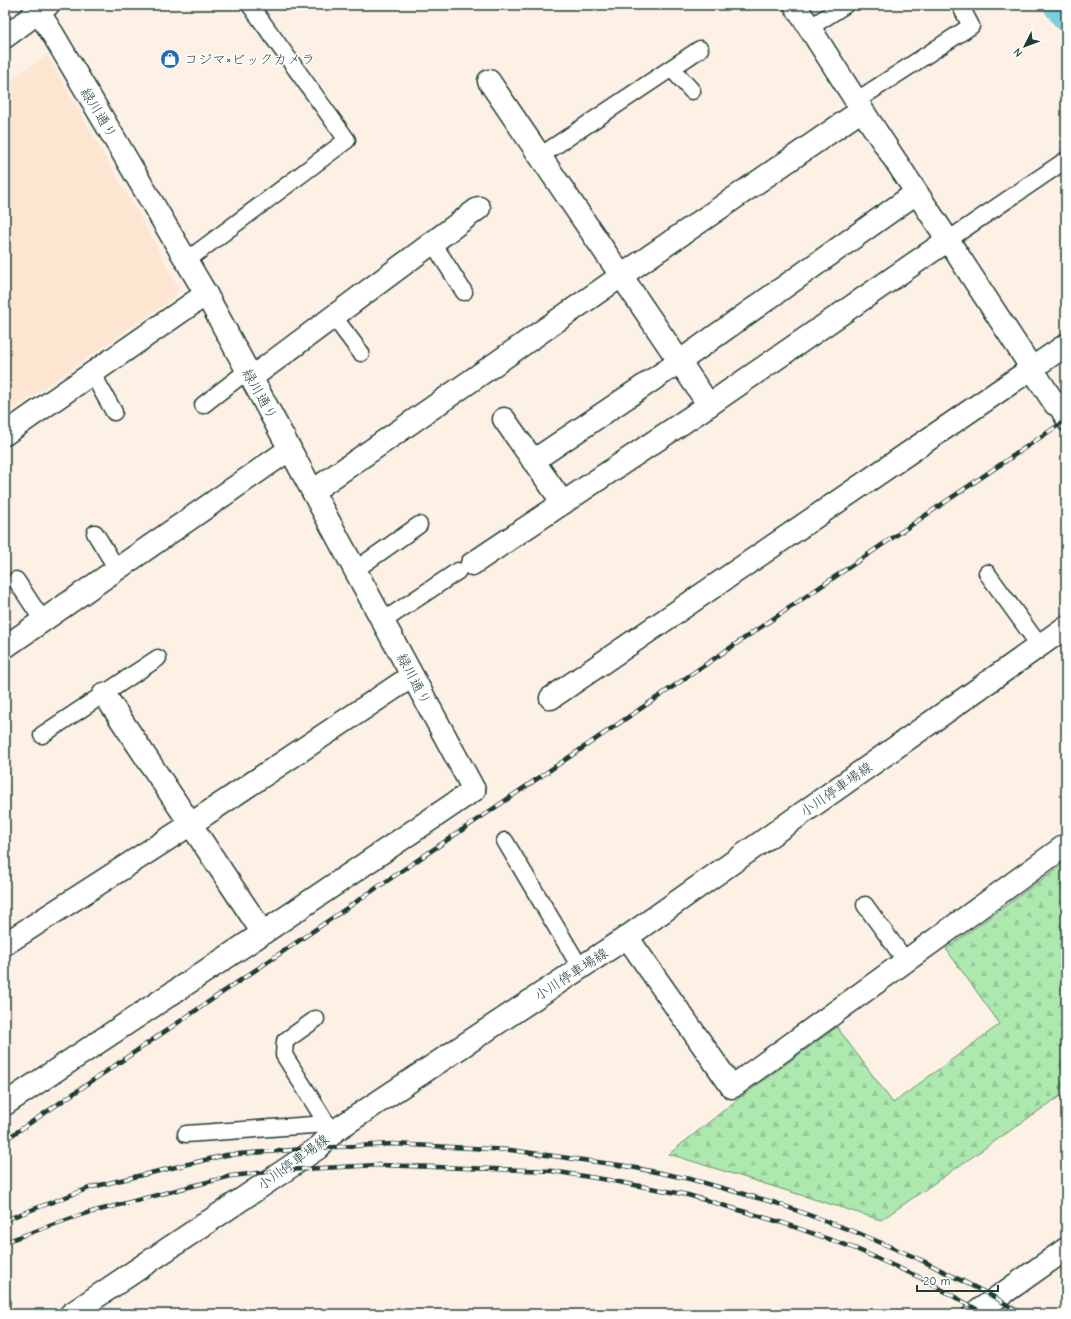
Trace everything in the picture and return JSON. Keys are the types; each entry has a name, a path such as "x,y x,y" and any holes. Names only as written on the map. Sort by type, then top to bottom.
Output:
{"street":[{"path":"795,5 859,106 1055,404"},
{"name":"緑川通り","path":"40,7 206,294 474,790 263,933"},
{"path":"5,37 40,7"},
{"path":"489,82 709,405"},
{"path":"312,491 621,276 859,106"},
{"path":"533,461 679,362 916,193"},
{"path":"249,374 334,317 479,208"},
{"path":"465,567 709,405 948,240"},
{"path":"5,434 206,294"},
{"path":"551,698 1066,345"},
{"path":"504,419 563,503"},
{"path":"5,646 290,449"},
{"name":"小川停車場線","path":"71,1314 318,1148 332,1127 626,937 1039,645 1063,634"},
{"path":"5,944 192,824 412,676"},
{"path":"5,1104 263,933 192,824 104,694"},
{"path":"626,937 732,1087 905,960 1066,845"},
{"path":"974,1314 1066,1248"}],"lane":[{"path":"186,261 347,140 250,5"},
{"path":"809,28 845,5"},
{"path":"859,106 971,26 960,5"},
{"path":"540,156 700,49"},
{"path":"672,68 692,91"},
{"path":"948,240 1066,160"},
{"path":"433,243 464,292"},
{"path":"334,317 361,352"},
{"path":"92,373 114,412"},
{"path":"203,404 249,374"},
{"path":"1055,404 1066,424"},
{"path":"355,570 419,525"},
{"path":"94,533 117,569"},
{"path":"383,621 465,567"},
{"path":"987,573 1039,645"},
{"path":"16,580 42,621"},
{"path":"42,735 158,658"},
{"path":"505,841 580,967"},
{"path":"865,905 905,960"},
{"path":"316,1019 285,1041 284,1055 332,1127"},
{"path":"186,1134 332,1127"}],"shaded area":[{"path":"47,55 153,240 178,288 175,297 5,415 5,84"}],"green space":[{"path":"1066,862 1066,1092 881,1220 669,1154 738,1099 837,1027 893,1103 1000,1024 946,949"}],"waterway":[{"path":"1057,5 1066,17"}],"railway":[{"path":"5,1140 1066,420"},
{"path":"5,1220 92,1187 226,1155 393,1144 510,1150 626,1166 690,1179 776,1203 858,1233 919,1259 996,1298 1022,1314"},
{"path":"5,1242 80,1215 231,1176 285,1170 378,1165 552,1171 688,1195 783,1223 854,1248 921,1278 985,1314"}],"place":[{"name":"コジマ×ビックカメラ","path":"170,59"}]}
